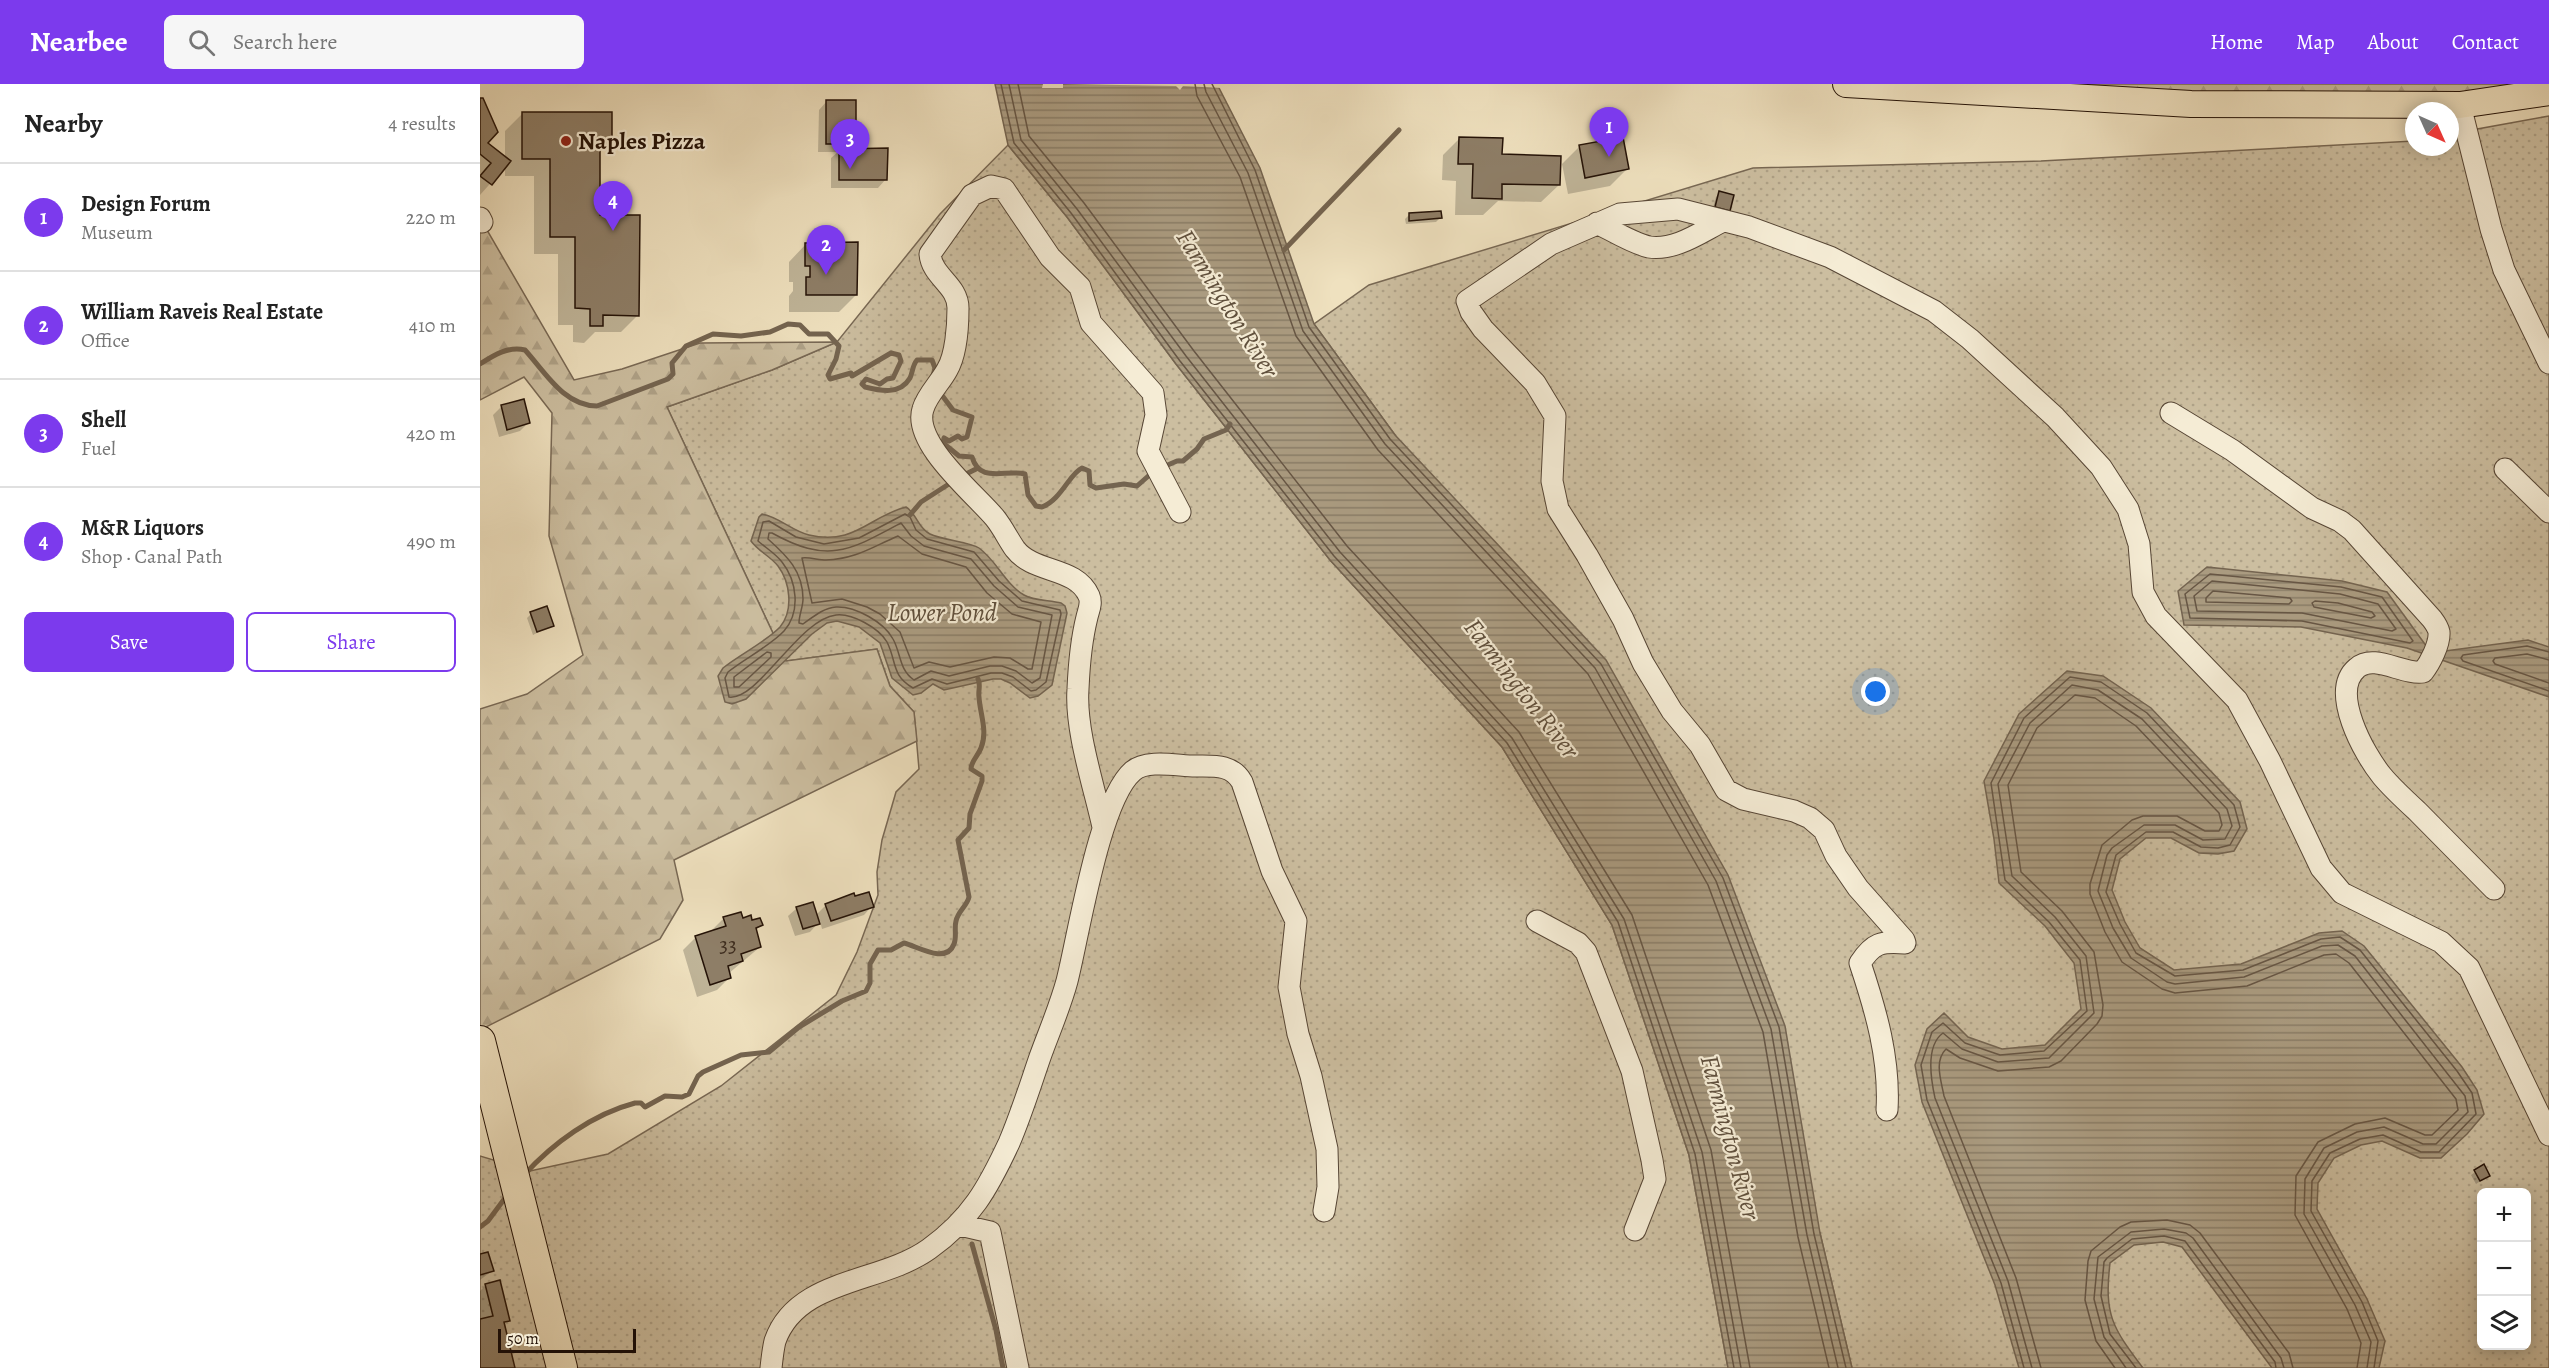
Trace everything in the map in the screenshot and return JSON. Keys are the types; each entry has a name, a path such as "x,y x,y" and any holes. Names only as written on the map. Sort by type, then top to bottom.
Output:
{"highway":[{"path":"480,1041 562,1368"}],"main road":[{"path":"1846,84 2081,91 2191,104 2460,105 2549,92"}],"street":[{"path":"2460,105 2504,270 2549,363"},
{"path":"1103,827 1080,726 1077,692 1082,636 1091,602 1085,587 1078,581 1026,561 1016,550 997,520 933,449 922,423 923,409 949,368 956,338 958,307 957,296 934,270 930,254 972,195 990,186 1004,189 1050,257 1080,287 1091,323 1153,393 1156,415 1148,451 1180,512"},
{"path":"1887,1110 1889,1081 1885,1056 1872,1000 1860,963 1869,948 1888,942 1905,943 1904,940 1858,888 1836,856 1824,830 1810,818 1794,811 1743,799 1726,790 1701,745 1672,711 1643,663 1623,619 1558,509 1552,481 1555,416 1535,383 1483,329 1471,312 1467,301 1551,244 1620,214 1678,209 1749,227 1830,257 1934,311 1970,339 2055,417 2101,467 2128,509 2139,544 2143,592 2156,616 2236,700 2270,761 2321,868 2342,893 2441,942 2469,968 2549,1136"},
{"path":"1597,223 1648,247 1666,247 1723,221"},
{"path":"2171,413 2232,450 2312,508 2340,521 2352,531 2432,619 2439,630 2434,650 2422,672 2413,673 2369,662 2357,667 2350,676 2346,693 2350,718 2381,775 2494,889"},
{"path":"2505,469 2549,513"},
{"path":"771,1368 775,1342 785,1321 812,1297 904,1264 928,1250 960,1225 983,1194 1010,1140 1066,983 1103,827 1123,782 1134,769 1150,765 1223,767 1237,772 1242,782 1254,829 1296,921 1282,990 1311,1076 1327,1149 1328,1187 1324,1211"},
{"path":"1290,906 1306,921"},
{"path":"1537,921 1578,944 1586,952 1632,1071 1655,1179 1635,1230"},
{"path":"983,1194 1018,1368"},
{"path":"960,1225 990,1232"}],"green space":[{"path":"1846,84 2549,84 2484,102"},
{"path":"2549,116 2549,1368 1852,1368 1820,1233 1395,435 1314,324 1369,285 1753,168 2041,161 2405,141 2405,156 2459,156 2459,132"},
{"path":"1008,145 1067,217 1176,364 1330,560 1502,747 1612,925 1689,1155 1728,1368 480,1368 480,1156 530,1171 608,1154 721,1086 836,995 857,952 878,895 877,872 882,840 896,792 919,769 914,712 890,686 877,649 786,661 667,407 772,370 837,342 940,214"},
{"path":"480,218 574,380 622,369 700,343 837,342 772,370 667,407 786,661 877,649 890,686 914,712 917,741 674,860 683,900 660,939 480,1030 480,709 527,694 583,655 549,536 552,413 524,377 480,400"}],"water":[{"name":"Farmington River","path":"995,84 1217,84 1260,168 1314,324 1395,435 1606,660 1728,875 1785,1026 1820,1233 1852,1368 1728,1368 1689,1155 1612,925 1502,747 1330,560 1176,364 1067,217 1008,145"},
{"name":"Lower Pond","path":"906,507 930,534 979,548 991,559 1011,585 1024,595 1061,603 1065,606 1067,613 1052,685 1038,696 1030,698 1001,679 944,690 933,684 921,693 913,695 892,678 880,643 859,627 837,621 827,623 812,634 746,699 732,704 725,702 718,676 723,668 780,627 789,604 788,588 778,566 751,541 759,517 762,514 768,516 809,535 838,537 861,529 893,511"},
{"path":"2207,567 2342,581 2387,592 2427,647 2445,651 2528,640 2549,647 2549,697 2407,648 2301,627 2184,625 2178,591"},
{"path":"2067,671 2103,676 2151,708 2240,802 2247,829 2234,851 2218,854 2199,853 2171,838 2146,838 2120,859 2112,890 2125,922 2140,948 2174,970 2241,964 2319,933 2342,931 2364,946 2462,1067 2477,1090 2484,1114 2467,1134 2441,1158 2420,1158 2382,1141 2361,1145 2334,1158 2318,1183 2317,1209 2367,1299 2385,1341 2379,1368 2272,1368 2182,1247 2163,1242 2134,1245 2110,1263 2108,1296 2113,1320 2124,1342 2143,1368 2019,1368 1995,1285 1922,1102 1915,1065 1927,1029 1944,1013 1968,1037 2002,1049 2045,1045 2081,1009 2074,963 2045,926 1999,883 1984,781 2019,714"}],"pier":[{"path":"1043,84 1063,84 1063,88 1042,88"},
{"path":"1063,84 1220,84 1222,88 1183,86 1180,90 1176,86"}],"building":[{"path":"480,98 483,98 498,132 488,143 511,161 492,185 480,176 491,163 480,154"},
{"path":"826,100 856,100 856,144 826,144"},
{"path":"522,112 612,112 612,141 600,141 600,215 640,215 639,316 603,315 603,326 590,326 590,309 575,308 575,237 550,237 550,159 522,159"},
{"path":"1459,137 1503,138 1502,154 1561,156 1560,185 1502,184 1502,199 1472,198 1473,164 1458,164"},
{"path":"1623,137 1629,169 1585,178 1579,145"},
{"path":"888,148 887,180 839,180 839,149"},
{"path":"1719,191 1734,195 1730,211 1715,207"},
{"path":"1441,211 1442,218 1409,221 1409,213"},
{"path":"858,242 857,295 806,295 806,277 810,277 810,266 805,266 805,243"},
{"path":"524,399 530,423 507,430 501,405"},
{"path":"547,606 554,626 537,632 530,612"},
{"path":"869,892 874,907 831,921 825,904 854,893 855,896"},
{"path":"813,902 820,924 803,929 796,907"},
{"path":"741,912 743,918 751,915 752,920 760,918 763,925 756,928 761,947 741,954 743,961 728,966 731,978 710,985 695,936 726,926 723,917"},
{"path":"2484,1164 2490,1176 2480,1181 2474,1170"},
{"path":"488,1252 494,1271 480,1275 480,1254"},
{"path":"500,1280 510,1321 504,1322 515,1368 480,1368 480,1319 493,1316 485,1284"}],"waterway":[{"path":"1284,250 1399,130"},
{"path":"480,364 507,350 525,350 565,394 585,404 597,406 668,379 673,374 672,363 686,346 713,334 741,336 770,332 788,324 800,325 809,334 828,334 839,346 836,359 828,375 830,379 851,373 852,376 891,353 899,355 901,361 893,378 880,384 866,379 862,384 865,387 884,390 901,387 910,378 917,360 932,360 935,368 933,376"},
{"path":"938,390 953,410 972,417 967,437 962,439 958,436 949,441 944,438 943,443 959,456 972,457 976,465 987,473 1025,474 1028,495 1036,506 1042,507 1049,504 1073,475 1082,468 1089,471 1090,485 1096,488 1124,484 1137,486 1154,471"},
{"path":"1163,467 1183,461 1197,449 1204,439 1226,430 1230,424"},
{"path":"966,474 978,468"},
{"path":"910,515 921,502 952,482"},
{"path":"524,1175 561,1141 589,1122 635,1103 641,1103 645,1107 665,1096 682,1097 689,1094 698,1076 703,1072 741,1055 769,1052 799,1027 842,1001 866,991 870,983 870,964 878,950 891,950 904,943 938,954 950,950 955,941 957,917 969,897 958,840 969,828 970,814 982,781 982,776 971,769 981,748 984,735 978,679"},
{"path":"480,1227 488,1221 508,1194"},
{"path":"972,1244 996,1330 1003,1368"}],"place":[{"name":"Naples Pizza","path":"566,141"},
{"name":"Design Forum","path":"1609,157"},
{"name":"Shell","path":"850,169"},
{"name":"M&R Liquors","path":"613,231"},
{"name":"William Raveis Real Estate","path":"826,275"}]}
